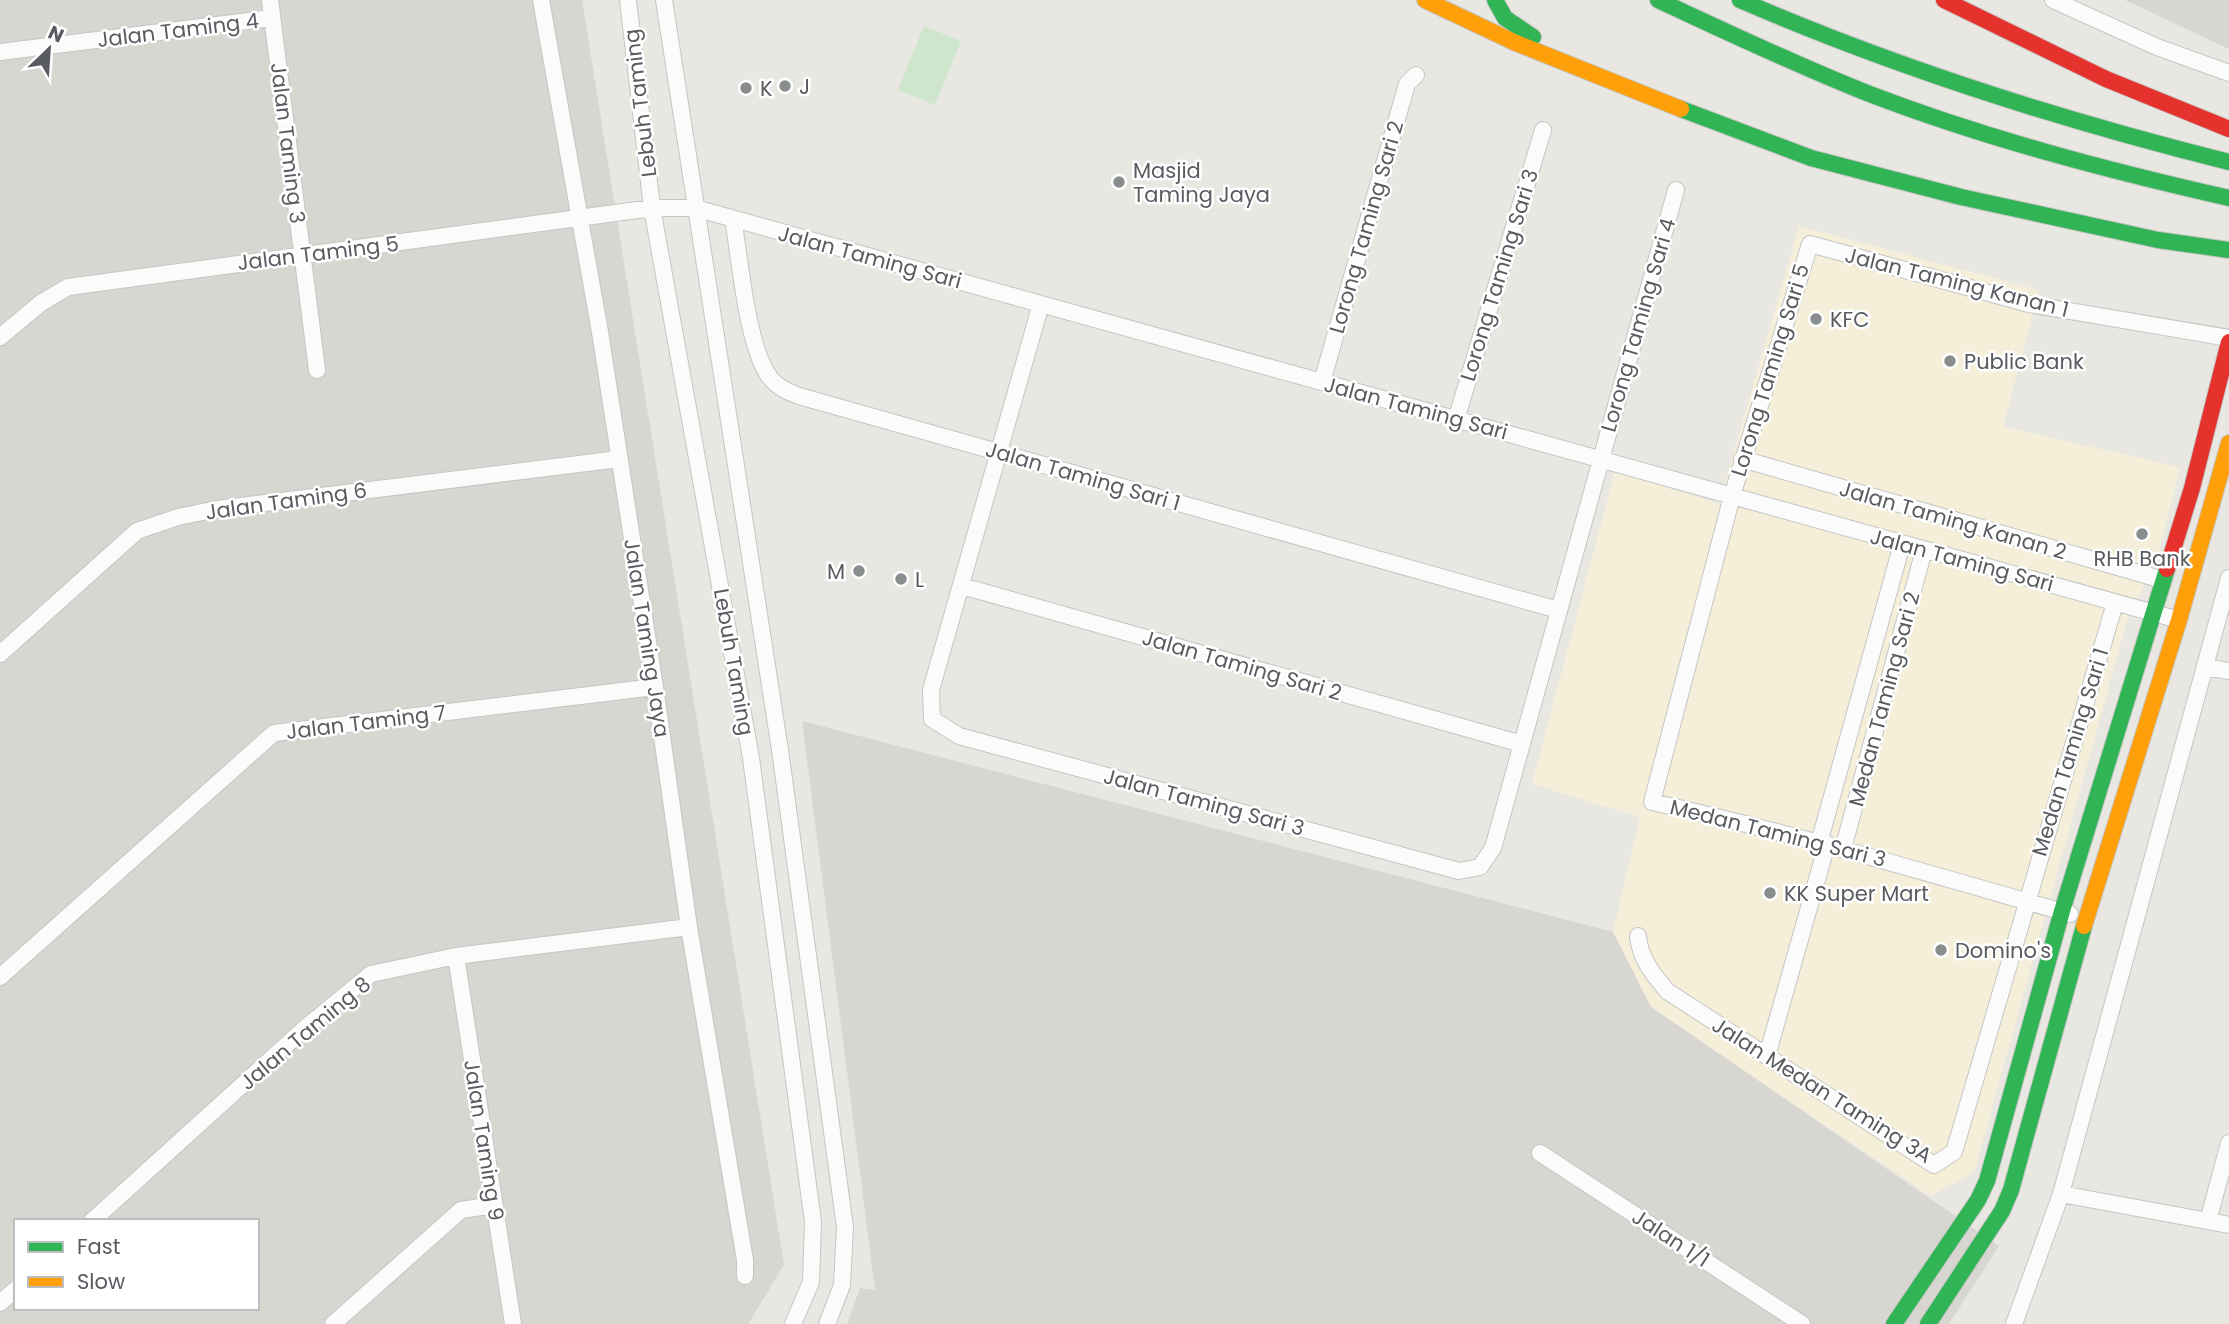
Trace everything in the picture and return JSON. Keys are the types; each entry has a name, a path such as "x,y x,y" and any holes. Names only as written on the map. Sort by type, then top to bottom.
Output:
{"main road":[{"path":"1425,0 1516,43 1615,84 1811,158 1961,197 2158,240 2215,256 2229,269"},
{"path":"1495,0 1505,18 1521,30 1615,84"},
{"path":"1658,0 1765,50 1868,93 2009,141 2160,183 2229,198"},
{"path":"1741,0 1878,58 2006,101 2229,162"},
{"path":"1944,0 2106,79 2229,129"},
{"path":"2158,240 2229,250"},
{"path":"1894,1324 1978,1200 1987,1181 2062,911 2192,488 2229,340"},
{"path":"1928,1324 2007,1201 2086,919 2179,620 2222,495 2229,443"}],"street":[{"name":"Jalan Taming 3","path":"270,0 317,370"},
{"name":"Jalan Taming Jaya","path":"541,0 619,459 689,926 745,1260 745,1276"},
{"name":"Lebuh Taming","path":"628,0 652,208 751,758 813,1222 811,1282 793,1324"},
{"name":"Lebuh Taming","path":"664,0 780,750 845,1227 842,1285 827,1324"},
{"path":"2053,0 2157,47 2229,73"},
{"name":"Jalan Taming 4","path":"0,52 272,18"},
{"name":"Lorong Taming Sari 2","path":"1322,382 1407,84 1416,75"},
{"name":"Lorong Taming Sari 3","path":"1456,420 1543,130"},
{"name":"Lorong Taming Sari 4","path":"1480,867 1493,848 1676,190"},
{"name":"Jalan Taming 5","path":"0,337 41,303 68,287 652,208"},
{"name":"Jalan Taming Sari","path":"652,208 695,208 2179,620"},
{"name":"Jalan Taming Sari 1","path":"733,219 753,341 770,378 783,390 1558,611"},
{"name":"Jalan Taming Kanan 1","path":"1810,244 2029,304 2229,340"},
{"name":"Lorong Taming Sari 5","path":"1731,496 1810,244"},
{"path":"962,586 1041,304"},
{"name":"Jalan Taming 6","path":"0,654 137,531 178,517 217,509 619,459"},
{"name":"Jalan Taming Kanan 2","path":"1742,459 2163,580"},
{"path":"2192,488 2222,495"},
{"name":"Medan Taming Sari 3","path":"1731,496 1652,802 1734,820 1843,849 2086,919"},
{"name":"Medan Taming Sari 2","path":"1767,1056 1902,544"},
{"name":"Medan Taming Sari 2","path":"1843,849 1924,550"},
{"path":"2014,1324 2061,1194 2229,578"},
{"name":"Jalan Taming Sari 3","path":"962,586 931,690 932,719 960,736 1459,872 1480,867"},
{"name":"Jalan Taming Sari 2","path":"962,586 1521,744"},
{"name":"Medan Taming Sari 1","path":"2026,901 2115,603"},
{"path":"2204,667 2229,671"},
{"name":"Jalan Taming 7","path":"0,977 274,733 655,687"},
{"name":"Jalan Medan Taming 3A","path":"1638,936 1639,948 1648,967 1667,991 1934,1165 1954,1152 2026,901"},
{"name":"Jalan Taming 8","path":"94,1219 370,974 456,956 689,926"},
{"name":"Jalan Taming 9","path":"456,956 513,1324"},
{"path":"2208,1221 2229,1143"},
{"name":"Jalan 1/1","path":"1541,1153 1802,1324"},
{"path":"2061,1194 2229,1225"},
{"path":"333,1324 461,1210 494,1205"},
{"path":"0,1303 14,1291"}],"shaded area":[{"path":"0,0 582,0 784,1265 748,1324 0,1324"},
{"path":"2125,0 2229,0 2229,49"},
{"path":"1799,226 2039,290 2003,427 2180,467 2157,558 2127,621 1974,1173 1930,1196 1651,1007 1613,932 1640,817 1532,784 1615,471 1719,504"},
{"path":"802,721 1613,932 1651,1007 1999,1246 1949,1324 847,1324 860,1288 875,1290"}],"green space":[{"path":"924,26 961,41 935,105 898,90"}],"traffic: fast":[{"path":"1495,0 1505,18 1533,37"},
{"path":"1658,0 1814,71 1911,109 2046,152 2229,198"},
{"path":"1740,0 1920,71 2104,129 2229,162"},
{"path":"1681,109 1811,158 1961,197 2158,240 2229,250"},
{"path":"1894,1324 1978,1200 1987,1181 2062,911 2167,569"},
{"path":"1928,1324 2002,1211 2011,1190 2084,926"}],"traffic: slow":[{"path":"1425,0 1516,43 1681,109"},
{"path":"2084,926 2179,620 2229,443"}],"traffic: jam":[{"path":"1944,0 2106,79 2229,129"},
{"path":"2167,569 2192,488 2229,342"}],"place":[{"name":"J","path":"785,86"},
{"name":"K","path":"746,88"},
{"name":"Masjid Taming Jaya","path":"1119,182"},
{"name":"KFC","path":"1816,319"},
{"name":"Public Bank","path":"1950,361"},
{"name":"RHB Bank","path":"2142,534"},
{"name":"M","path":"859,571"},
{"name":"L","path":"901,579"},
{"name":"KK Super Mart","path":"1770,893"},
{"name":"Domino's","path":"1941,950"}]}
